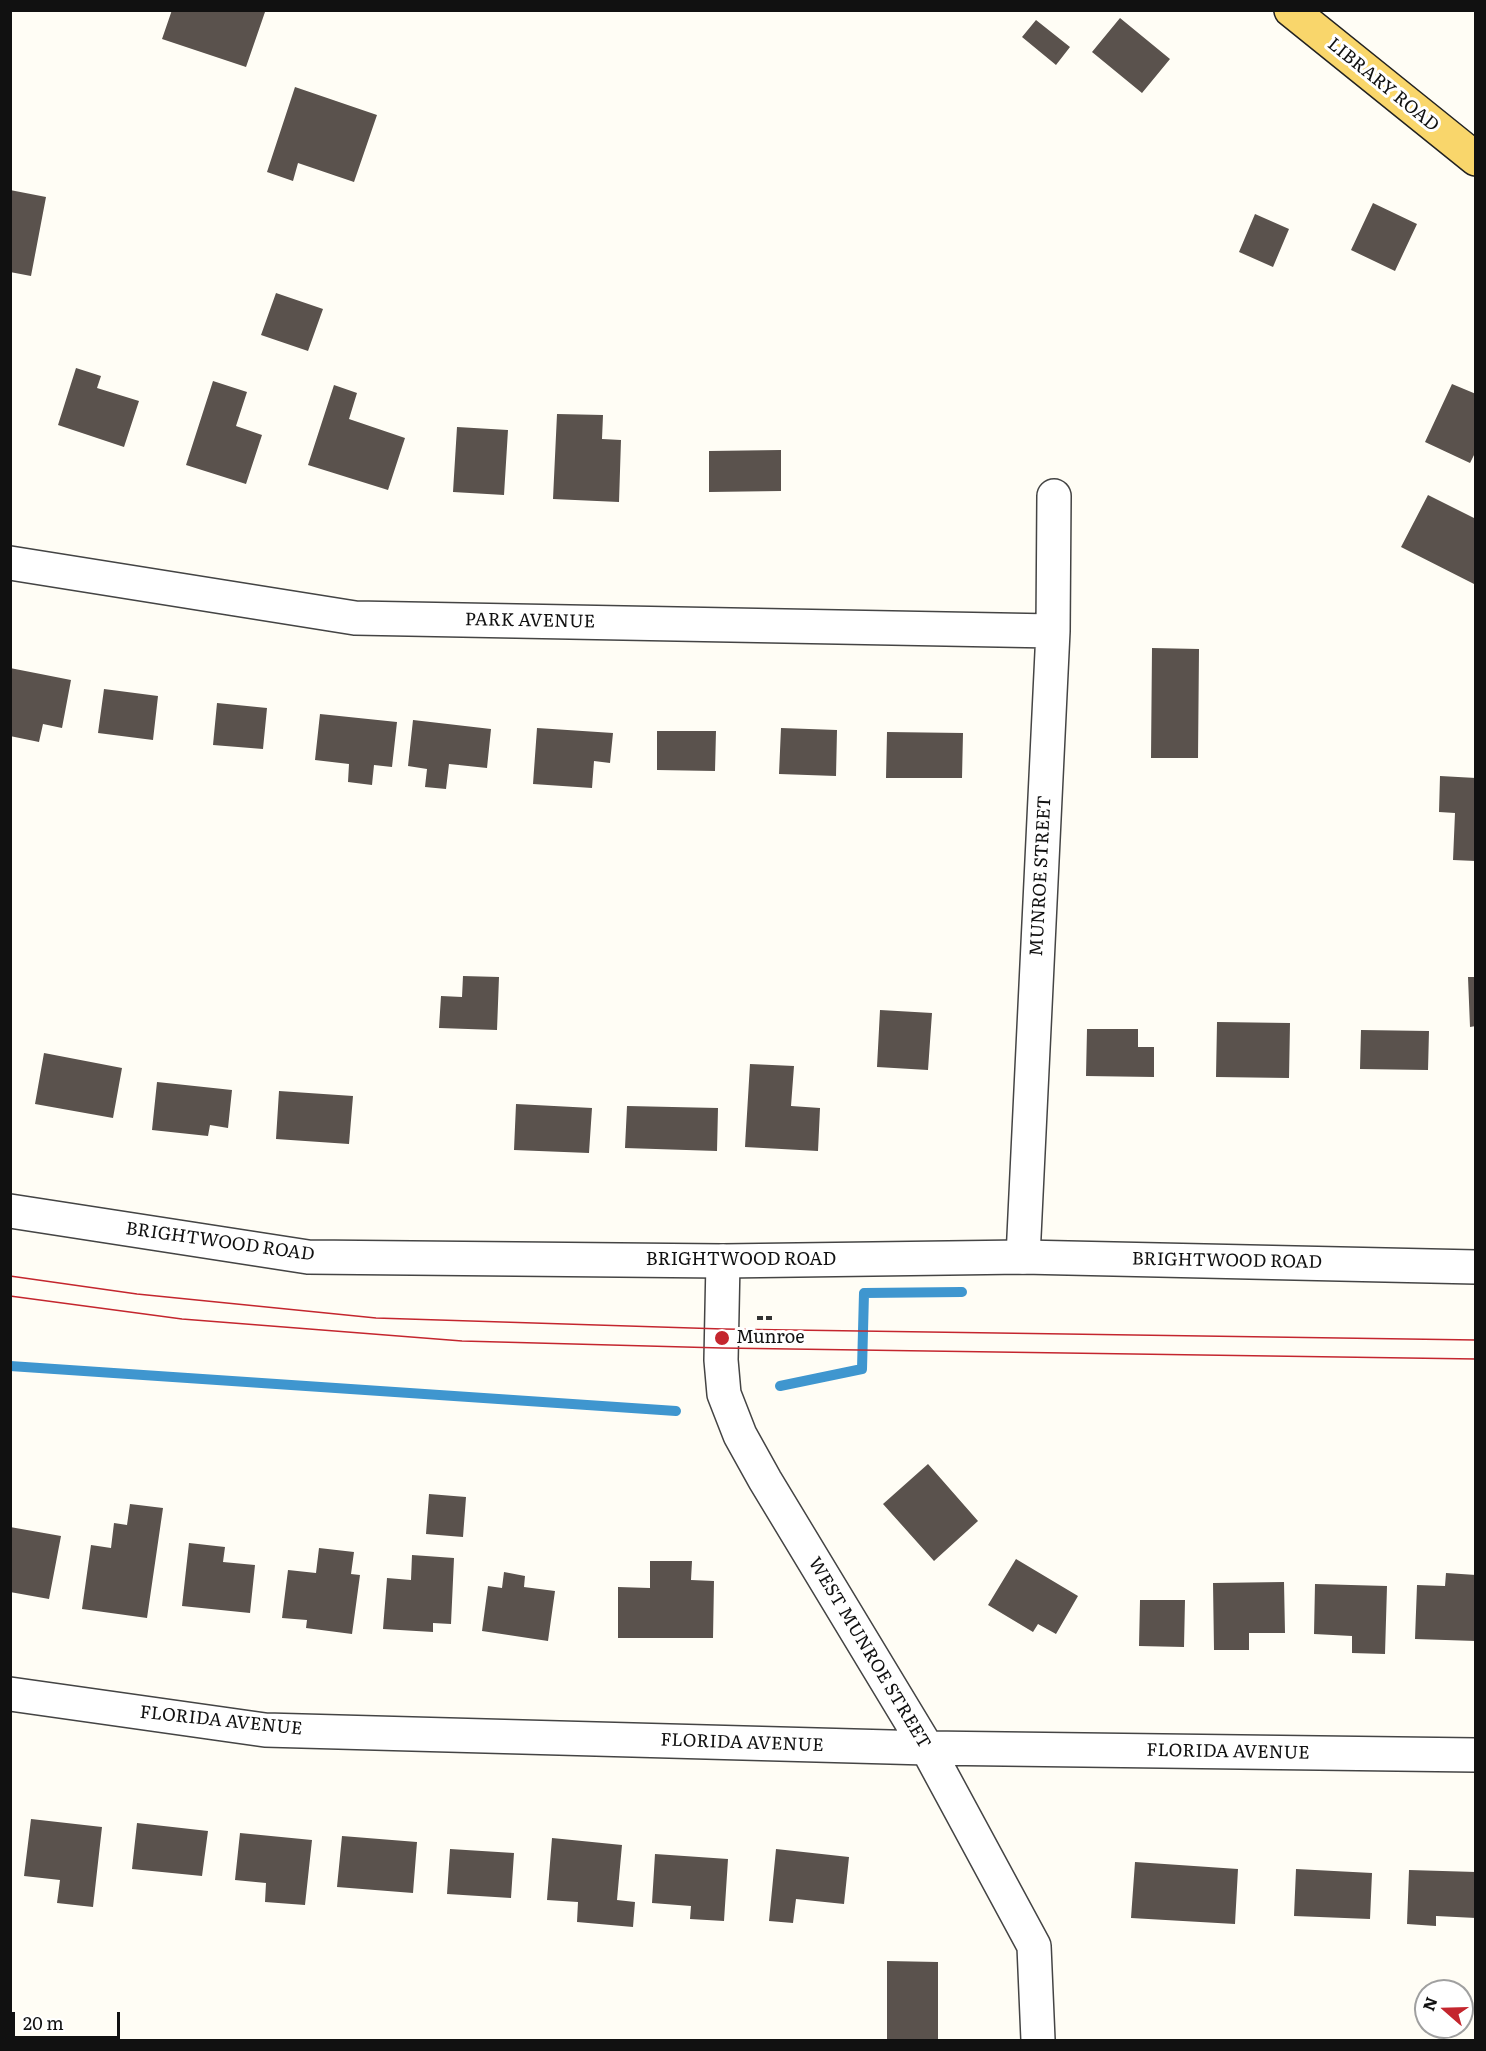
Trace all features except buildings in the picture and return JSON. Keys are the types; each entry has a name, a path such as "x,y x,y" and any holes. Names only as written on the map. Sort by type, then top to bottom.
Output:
{"main road":[{"name":"LIBRARY ROAD","path":"1291,10 1476,159"}],"street":[{"name":"MUNROE STREET","path":"1023,1257 1053,631 1054,496"},
{"name":"PARK AVENUE","path":"10,563 356,618 1053,631"},
{"name":"BRIGHTWOOD ROAD","path":"10,1211 308,1257 723,1261 1023,1257 1476,1267"},
{"name":"WEST MUNROE STREET","path":"723,1261 721,1360 724,1394 740,1435 927,1748 1034,1946 1038,2040"},
{"name":"FLORIDA AVENUE","path":"10,1694 265,1730 927,1748 1476,1755"}],"waterway":[{"path":"780,1386 862,1369 864,1293 962,1292"},
{"path":"10,1366 676,1411"}],"tram line":[{"path":"10,1276 137,1294 376,1318 723,1329 1476,1340"},
{"path":"10,1296 182,1319 462,1341 722,1348 1476,1359"}],"place":[{"name":"Munroe","path":"722,1338"}]}
